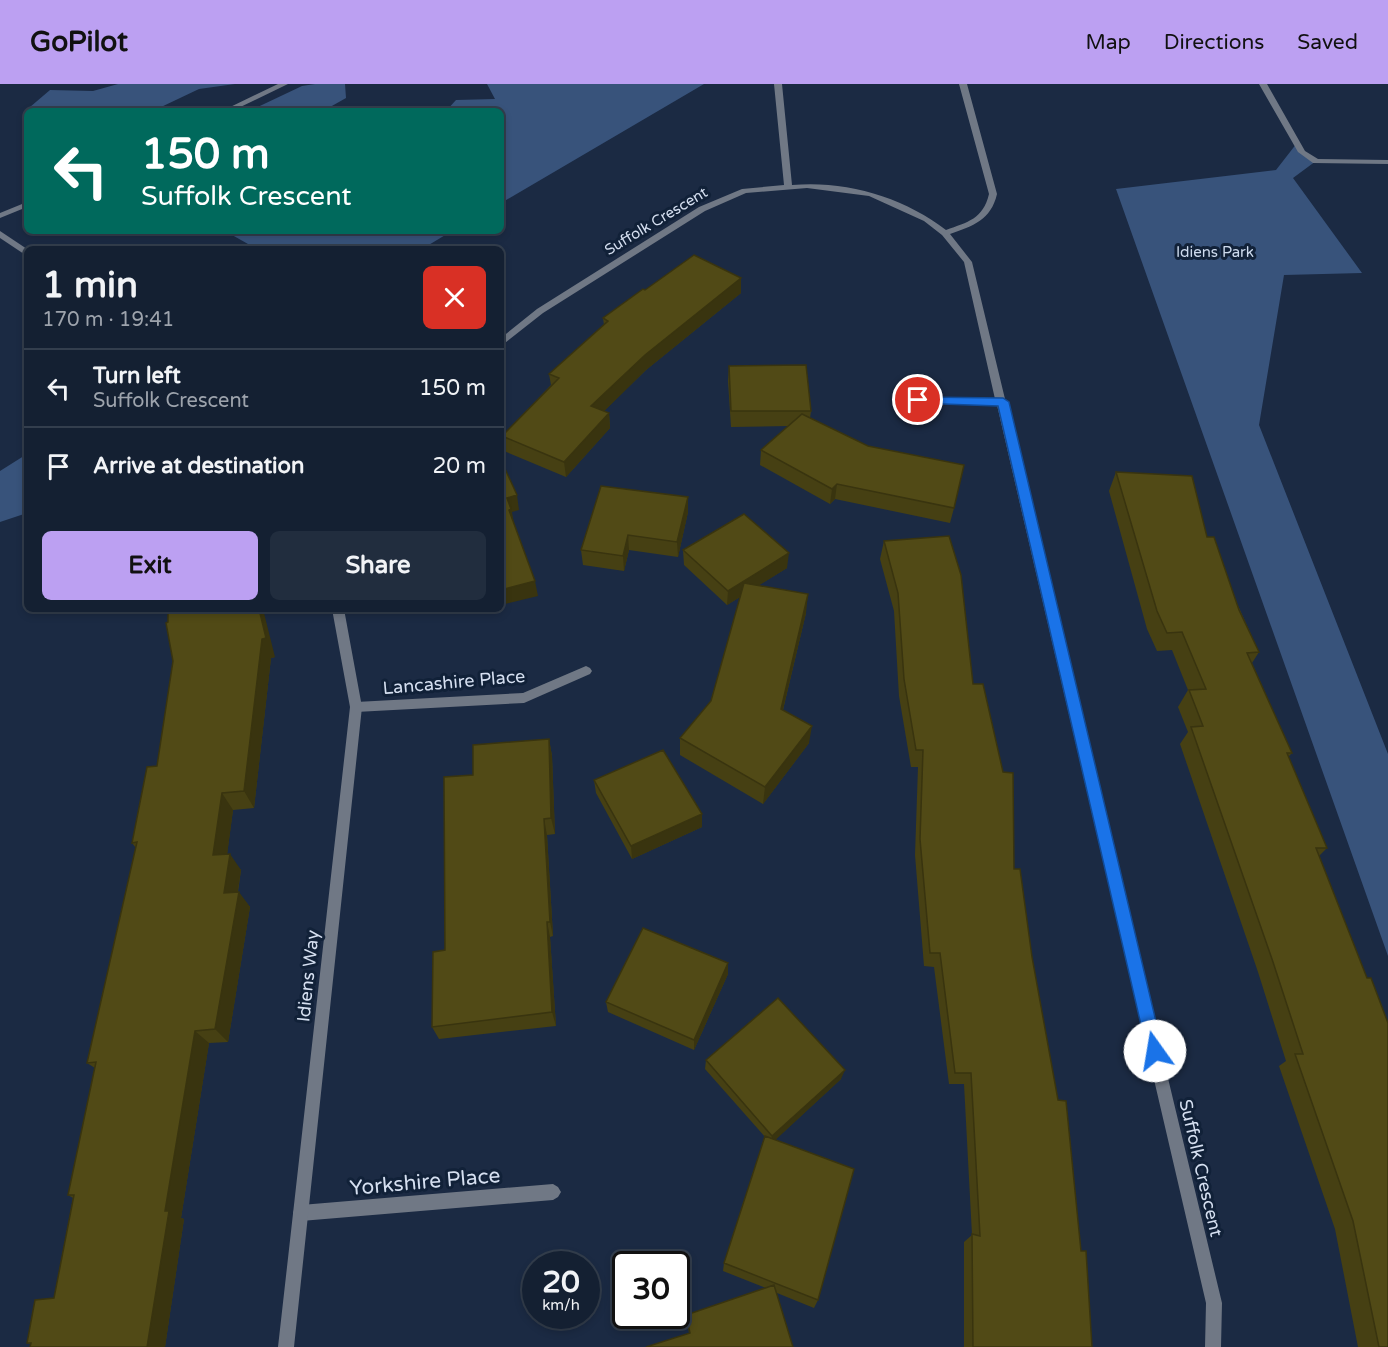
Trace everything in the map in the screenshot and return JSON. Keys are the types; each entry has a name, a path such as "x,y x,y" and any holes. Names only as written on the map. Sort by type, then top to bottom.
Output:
{"street":[{"path":"232,108 284,84"},
{"path":"778,84 788,187"},
{"path":"945,233 977,221 991,208 993,194 963,84"},
{"path":"1263,84 1302,152 1316,161 1388,162"},
{"name":"Suffolk Crescent","path":"504,341 540,311 702,209 745,191 788,187 840,188 871,194 901,205 945,233 968,262 1003,402 1214,1303 1213,1347"},
{"path":"0,216 24,205"},
{"path":"0,234 24,251"},
{"path":"918,400 1003,402"},
{"name":"Idiens Way","path":"286,1347 356,707 339,612"},
{"name":"Lancashire Place","path":"356,707 524,698 586,671"},
{"name":"Yorkshire Place","path":"301,1213 553,1192"}],"green space":[{"path":"118,84 235,84 199,89 159,108 29,108 50,90 93,91"},
{"path":"345,84 346,98 328,108 255,108 302,86"},
{"path":"487,84 704,84 504,201 504,108 449,108 456,100 495,99"},
{"name":"Idiens Park","path":"1297,143 1302,152 1316,161 1293,178 1362,273 1284,275 1259,425 1388,754 1388,956 1116,189 1276,170"},
{"path":"230,234 447,234 427,246 218,246 248,244"},
{"path":"24,456 24,514 0,522 0,471"}],"building":[{"path":"694,255 741,278 645,355 591,406 609,413 564,462 504,437 504,434 559,378 549,374 608,321 603,318 643,289 645,290"},
{"path":"806,365 811,411 731,411 729,366"},
{"path":"802,414 868,446 964,465 954,508 837,484 832,489 761,450"},
{"path":"504,467 517,495 507,498 511,509 509,510 535,581 504,589"},
{"path":"1116,472 1192,476 1207,537 1214,537 1239,610 1259,652 1247,653 1292,753 1287,753 1327,848 1316,848 1367,978 1371,978 1388,1023 1388,1347 1379,1347 1353,1221 1295,1054 1303,1054 1191,727 1203,726 1189,690 1206,689 1182,632 1167,633 1157,611"},
{"path":"601,486 688,497 677,542 628,535 623,556 581,550"},
{"path":"744,514 789,553 728,591 683,550"},
{"path":"949,536 961,575 973,684 983,684 1003,772 1013,773 1014,869 1020,869 1032,957 1058,1100 1066,1101 1081,1251 1086,1251 1092,1347 973,1347 972,1234 980,1236 971,1073 955,1073 940,953 930,953 920,839 923,750 916,750 904,679 898,593 884,541"},
{"path":"744,583 808,594 781,709 812,726 765,787 680,738 711,701"},
{"path":"168,612 260,612 266,638 262,639 244,791 222,793 213,855 230,854 224,893 239,892 215,1029 195,1031 165,1211 169,1211 147,1347 30,1347 31,1343 27,1343 35,1300 54,1298 74,1195 68,1195 96,1062 87,1063 137,842 132,843 147,767 157,766 173,661 166,623"},
{"path":"549,739 551,818 544,819 552,1012 432,1027 433,952 445,950 444,777 473,775 473,745"},
{"path":"663,750 702,814 631,846 594,780"},
{"path":"643,928 728,963 694,1040 606,1002"},
{"path":"778,998 845,1070 772,1136 706,1060"},
{"path":"765,1136 854,1169 818,1300 724,1263"},
{"path":"774,1285 793,1347 646,1347 690,1333 690,1314"}],"route":[{"path":"918,400 1003,402 1155,1051"}]}
